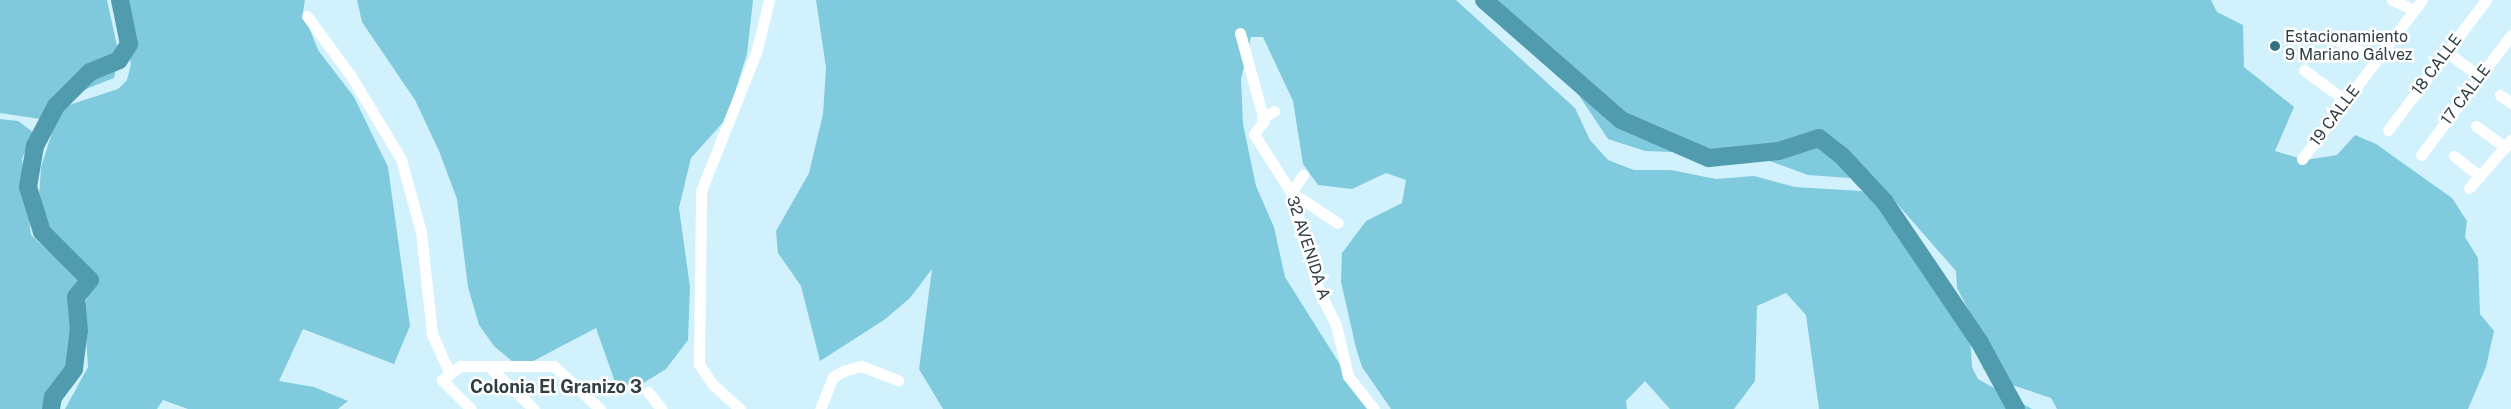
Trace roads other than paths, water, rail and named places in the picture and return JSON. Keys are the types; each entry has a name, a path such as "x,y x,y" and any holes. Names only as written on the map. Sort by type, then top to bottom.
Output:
{"street":[{"path":"740,409 713,385 699,364 701,191 756,52 769,0"},
{"path":"2392,0 2414,10"},
{"name":"19 CALLE","path":"2302,159 2422,0"},
{"name":"18 CALLE","path":"2388,130 2486,0"},
{"path":"307,16 351,76 401,159 421,232 432,334 449,372"},
{"name":"32 AVENIDA A","path":"1240,33 1263,124 1254,134 1291,192 1318,289 1336,325 1348,376 1374,409"},
{"name":"17 CALLE","path":"2421,155 2511,35"},
{"path":"2329,37 2378,58"},
{"path":"2446,52 2480,77"},
{"path":"2304,70 2346,101"},
{"path":"2500,94 2511,103"},
{"path":"1262,118 1274,111"},
{"path":"2469,188 2508,144 2476,126"},
{"path":"2454,156 2480,176"},
{"path":"1303,175 1291,192 1338,223"},
{"path":"471,409 442,380 449,372 460,366 554,366 600,409"},
{"path":"488,366 534,409"},
{"path":"820,409 833,377 843,370 861,366 898,380"},
{"path":"648,392 662,409"}],"waterway":[{"path":"51,409 53,397 74,369 79,331 76,297 90,280 42,232 28,187 35,146 56,106 90,72 119,60 129,44 120,0"},
{"path":"1484,0 1621,120 1709,158 1779,151 1819,138 1842,156 1884,201 1980,343 2016,409"}],"place":[{"name":"Estacionamiento 9 Mariano Gálvez","path":"2275,46"}],"district":[{"name":"Colonia El Granizo 3","path":"556,387"}]}
